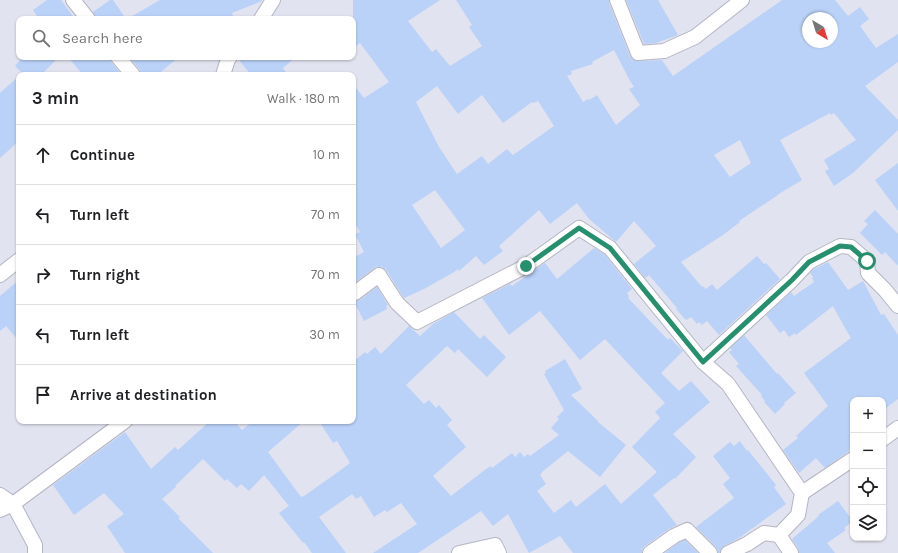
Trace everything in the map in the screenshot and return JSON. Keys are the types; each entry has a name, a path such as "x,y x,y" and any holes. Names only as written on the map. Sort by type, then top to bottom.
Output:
{"street":[{"path":"73,0 86,16"},
{"path":"263,16 273,0"},
{"path":"617,0 638,53 664,52 695,37 742,0"},
{"path":"120,60 130,72"},
{"path":"224,72 228,60"},
{"path":"356,292 379,275 397,303 417,322 526,266 579,228 610,248 703,362 728,384 802,493 798,515 779,535"},
{"path":"703,362 792,280 809,262 840,246 851,247 867,261 868,273 898,306"},
{"path":"0,275 16,262"},
{"path":"0,510 13,504 121,424"},
{"path":"886,436 898,428"},
{"path":"802,493 850,461"},
{"path":"0,495 13,504 35,545 35,553"},
{"path":"650,553 674,536 687,530 710,553"},
{"path":"728,553 747,544 764,533 779,535 791,553"},
{"path":"459,553 495,545 499,553"}],"building":[{"path":"47,0 61,0 73,16 37,16 33,10"},
{"path":"110,0 113,0 124,16 95,16 93,12"},
{"path":"160,0 262,0 232,13 233,16 132,16"},
{"path":"353,0 440,0 408,21 432,52 436,49 450,66 482,46 469,27 472,25 456,0 609,0 630,56 633,60 662,60 673,76 782,0 835,0 848,16 860,7 869,19 860,26 876,48 898,34 898,62 865,86 898,120 898,130 853,173 834,186 825,171 829,169 824,160 856,140 834,113 831,115 830,113 780,140 802,180 777,195 739,221 740,222 723,235 681,262 702,287 703,286 706,289 712,284 717,290 757,256 764,264 766,263 780,279 719,335 707,321 702,325 699,322 697,324 691,317 686,320 649,275 645,278 634,264 656,246 634,221 616,242 589,219 577,203 550,224 539,210 499,246 503,251 484,265 476,256 459,271 458,269 424,289 404,298 386,270 382,267 374,268 356,282 356,256 364,252 356,236 356,234 360,232 356,225 356,88 364,98 389,82 360,43 356,46 356,16 353,16","holes":["614,50 634,87 629,89 640,105 616,125 597,95 583,102 567,76 572,74 571,71 593,64 592,62","437,86 458,114 482,95 503,123 532,102 538,101 554,126 513,155 507,149 488,164 482,156 457,174 439,147 416,102","740,140 751,163 730,177 714,155","435,190 465,230 441,248 412,205"]},
{"path":"626,0 658,0 678,35 656,43 644,44"},
{"path":"20,60 56,60 44,72 21,72 15,66"},
{"path":"70,60 111,60 119,72 80,72"},
{"path":"132,60 175,60 161,72 140,72"},
{"path":"239,60 292,60 283,68 286,72 249,72"},
{"path":"16,79 16,144 0,158 0,93"},
{"path":"898,163 898,211 875,180"},
{"path":"875,210 898,234 898,266 885,252 882,255 860,233 868,224 864,221"},
{"path":"594,248 604,254 632,289 627,293 629,296 628,298 668,340 670,338 683,351 661,373 679,391 691,381 710,402 673,434 696,457 675,479 674,478 653,495 677,525 645,546 642,549 642,553 573,553 560,536 529,553 508,514 493,526 481,511 418,553 373,553 417,524 401,503 387,512 385,510 374,517 361,496 356,499 352,494 319,517 346,553 312,553 279,513 289,506 264,475 249,491 241,484 237,488 227,479 225,481 203,459 162,499 180,517 178,518 213,553 125,553 107,526 124,514 104,493 74,515 53,485 125,432 151,469 175,447 178,450 207,424 237,424 242,430 249,424 301,424 268,452 301,497 304,496 350,463 337,441 333,443 321,424 356,424 356,360 365,352 367,354 375,347 381,354 409,326 420,336 433,324 454,312 480,339 484,335 506,357 487,377 458,349 455,353 447,346 406,385 424,404 429,400 436,408 439,405 452,420 447,425 466,447 433,476 451,496 486,469 491,466 492,468 512,453 515,457 520,452 524,457 528,454 530,456 559,435 551,428 559,419 557,417 564,410 544,374 546,373 545,371 565,359 582,389 571,395 598,422 626,445 600,477 568,451 542,472 540,475 546,484 537,491 554,513 571,500 576,507 605,484 621,504 657,472 632,447 660,418 655,412 665,403 605,339 580,360 540,311 509,335 482,298 510,284 512,286 545,263 557,279"},
{"path":"828,262 848,290 863,281 881,315 884,314 898,335 898,399 886,408 886,397 850,397 850,450 825,468 816,458 799,473 783,450 798,438 796,436 828,406 804,373 851,338 833,306 796,335 795,333 789,337 784,330 780,333 766,315 791,292 794,296 814,282 810,273 814,269"},
{"path":"16,283 16,338 6,326 0,331 0,296"},
{"path":"377,287 388,305 386,306 387,309 364,321 356,306 356,301"},
{"path":"744,335 777,374 778,373 796,393 784,403 785,404 775,414 764,402 765,401 761,396 762,395 736,366 739,364 729,352 732,350 730,348"},
{"path":"740,441 776,485 774,487 786,504 739,538 724,546 720,553 718,553 716,547 696,527 734,498 723,484 730,478 713,456 730,442 734,446"},
{"path":"838,501 850,517 850,523 844,528 846,530 827,543 835,553 799,553 798,548 792,539 819,516 818,515"},
{"path":"685,540 698,553 665,553 678,543"}],"route":[{"path":"526,266 579,228 610,248 703,362 792,280 809,262 840,246 851,247 867,261"}]}
